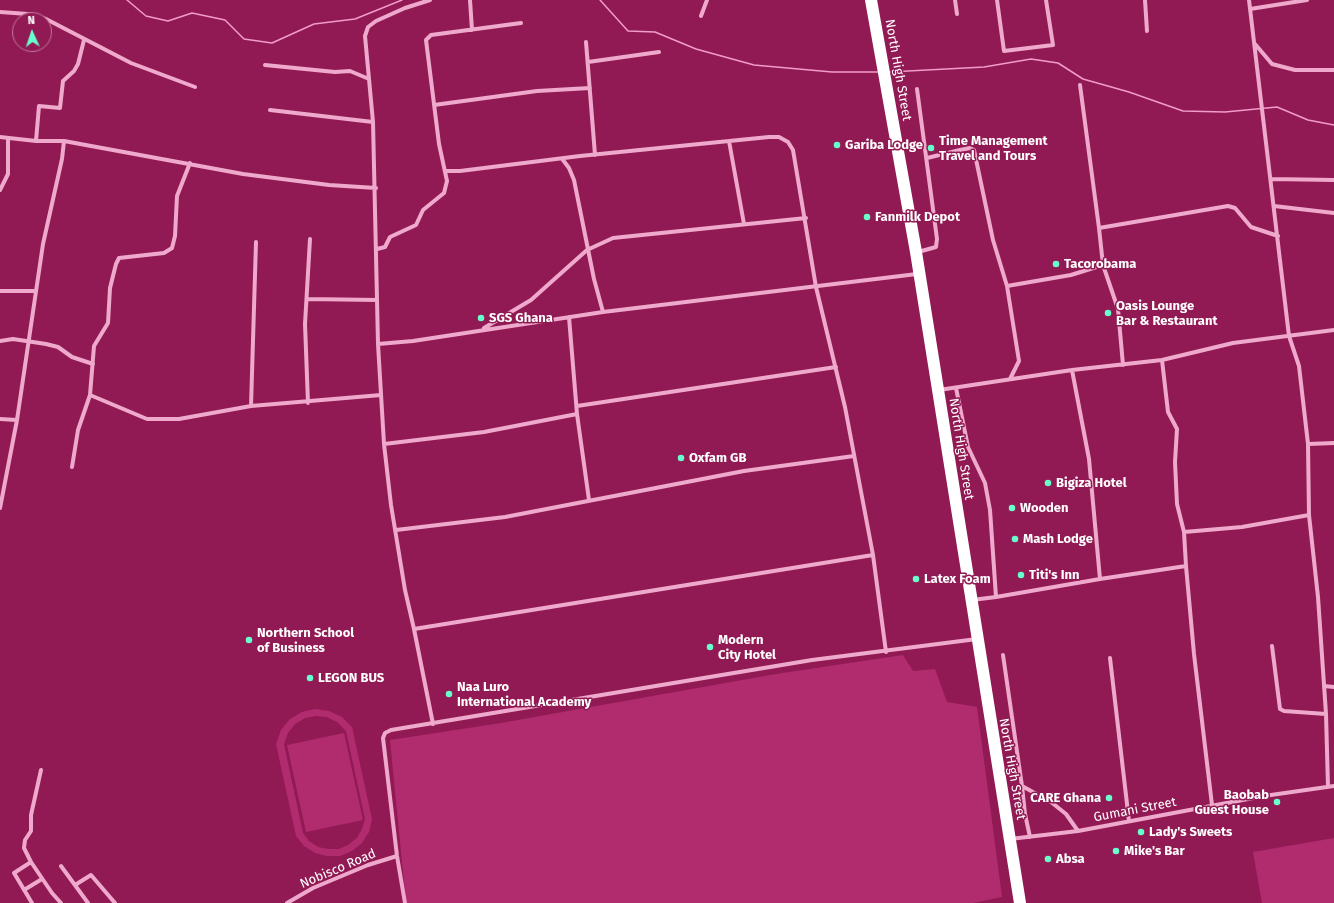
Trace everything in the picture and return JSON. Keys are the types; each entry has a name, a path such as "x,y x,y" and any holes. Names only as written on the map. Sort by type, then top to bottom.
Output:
{"highway":[{"name":"North High Street","path":"871,0 916,252 918,274 1020,903"}],"street":[{"path":"430,0 405,8 376,21 368,27 365,36 373,122 376,188 378,344 384,444 405,590 433,724"},
{"path":"470,0 472,30"},
{"path":"701,16 707,0"},
{"path":"955,0 957,14"},
{"path":"997,0 1004,51 1054,45 1046,0"},
{"path":"1144,0 1147,31"},
{"path":"1249,0 1272,179 1289,336 1299,366 1308,444 1309,515 1316,569 1326,714 1328,787"},
{"path":"1250,9 1307,0"},
{"path":"0,12 28,14 46,19 66,28 84,40 131,63 195,86"},
{"path":"377,249 385,247 390,237 416,225 423,210 444,193 447,181 434,105 426,40 431,36 521,23"},
{"path":"36,141 39,106 60,108 63,81 74,71 78,64 84,40"},
{"path":"586,42 595,155"},
{"path":"1255,44 1272,64 1295,70 1334,70"},
{"path":"588,62 659,52"},
{"path":"265,65 335,72 350,71 369,79"},
{"path":"1080,85 1103,265 1118,310 1123,365"},
{"path":"434,105 537,91 590,88"},
{"path":"916,252 936,247 937,239 917,88"},
{"path":"270,110 373,122"},
{"path":"0,137 36,141 64,141 244,174 376,188"},
{"path":"445,171 460,171 595,155 662,150 729,141 779,137 788,142 793,150 806,218 816,287 836,367 854,456 873,555 886,652"},
{"path":"0,190 8,174 8,138"},
{"path":"0,508 17,420 48,217 56,190 64,141"},
{"path":"729,141 744,224"},
{"path":"927,158 970,148 974,150 993,240 1007,286 1019,361 1010,379"},
{"path":"563,160 569,168 574,180 587,250 603,312"},
{"path":"72,467 78,430 90,395 94,346 108,323 110,288 116,264 119,258 164,253 172,248 175,236 176,196 190,163"},
{"path":"1272,179 1334,180"},
{"path":"1099,228 1228,206 1235,208 1251,227 1278,236"},
{"path":"1274,206 1334,213"},
{"path":"482,330 531,300 587,250 613,238 806,218"},
{"path":"308,403 306,365 310,239"},
{"path":"251,406 256,242"},
{"path":"1007,286 1070,276 1103,265"},
{"path":"378,344 413,341 603,312 918,274"},
{"path":"0,291 36,291"},
{"path":"307,299 377,300"},
{"path":"569,317 577,414 589,500"},
{"path":"937,390 1072,370 1162,360 1233,343 1334,330"},
{"path":"0,341 13,339 58,347 72,357 93,364"},
{"path":"1162,360 1168,412 1177,429 1175,462 1177,504 1184,532 1186,566 1212,805"},
{"path":"577,406 836,367"},
{"path":"1072,370 1088,459 1100,579"},
{"path":"956,388 968,447 985,483 989,504 996,597"},
{"path":"90,395 147,419 179,419 251,406 308,403 381,395"},
{"path":"384,444 484,432 577,414"},
{"path":"0,418 17,420"},
{"path":"1308,444 1334,443"},
{"path":"396,530 505,517 744,472 854,456"},
{"path":"1184,532 1242,527 1309,515"},
{"path":"414,629 873,555"},
{"path":"972,600 1186,566"},
{"path":"405,903 397,856 383,738 385,733 391,730 812,660 886,652 978,639"},
{"path":"1272,646 1280,708 1284,711 1326,714"},
{"path":"1003,655 1022,786 1024,814 1030,837"},
{"path":"1110,658 1130,821"},
{"path":"1324,686 1334,687"},
{"path":"41,770 31,815 31,831 25,840 24,848 42,879 52,893 62,903"},
{"path":"1022,786 1051,802 1066,814 1078,831"},
{"name":"Gumani Street","path":"1010,840 1078,831 1212,805 1334,786"},
{"path":"1051,802 1053,794"},
{"name":"Nobisco Road","path":"287,903 313,888 368,865 397,856"},
{"path":"32,862 14,873 32,903"},
{"path":"61,866 87,902 81,903"},
{"path":"75,885 91,875 115,903"},
{"path":"24,890 42,879"}],"shaded area":[{"path":"903,655 913,671 935,669 947,702 977,707 1002,897 973,903 406,903 390,740 501,723 776,674"},
{"path":"315,709 329,711 342,717 352,727 372,819 369,832 362,843 352,851 340,856 327,856 315,853 304,846 296,836 276,744 281,730 290,719 302,712","holes":["316,716 327,717 337,722 346,731 365,819 357,838 348,845 339,849 318,847 309,841 303,833 284,744 288,733 295,724 305,718"]},
{"path":"344,733 363,820 306,832 287,745"},
{"path":"1334,838 1334,903 1262,903 1253,852"}],"waterway":[{"path":"127,0 146,16 168,21 192,13 225,20 244,39 272,43 314,24 355,19 402,0"},
{"path":"600,0 628,31 655,32 696,49 754,65 832,72 879,72"},
{"path":"889,72 984,67 1031,59 1058,63 1083,79 1129,92 1183,111 1225,112 1277,107 1308,120 1334,125"}],"place":[{"name":"Gariba Lodge","path":"837,145"},
{"name":"Time Management Travel and Tours","path":"931,148"},
{"name":"Fanmilk Depot","path":"867,217"},
{"name":"Tacorobama","path":"1056,264"},
{"name":"Oasis Lounge Bar & Restaurant","path":"1108,313"},
{"name":"SGS Ghana","path":"481,318"},
{"name":"Oxfam GB","path":"681,458"},
{"name":"Bigiza Hotel","path":"1048,483"},
{"name":"Wooden","path":"1012,508"},
{"name":"Mash Lodge","path":"1015,539"},
{"name":"Titi's Inn","path":"1021,575"},
{"name":"Latex Foam","path":"916,579"},
{"name":"Northern School of Business","path":"249,640"},
{"name":"Modern City Hotel","path":"710,647"},
{"name":"LEGON BUS","path":"310,678"},
{"name":"Naa Luro International Academy","path":"449,694"},
{"name":"CARE Ghana","path":"1109,798"},
{"name":"Baobab Guest House","path":"1277,802"},
{"name":"Lady's Sweets","path":"1141,832"},
{"name":"Mike's Bar","path":"1116,851"},
{"name":"Absa","path":"1048,859"}]}
